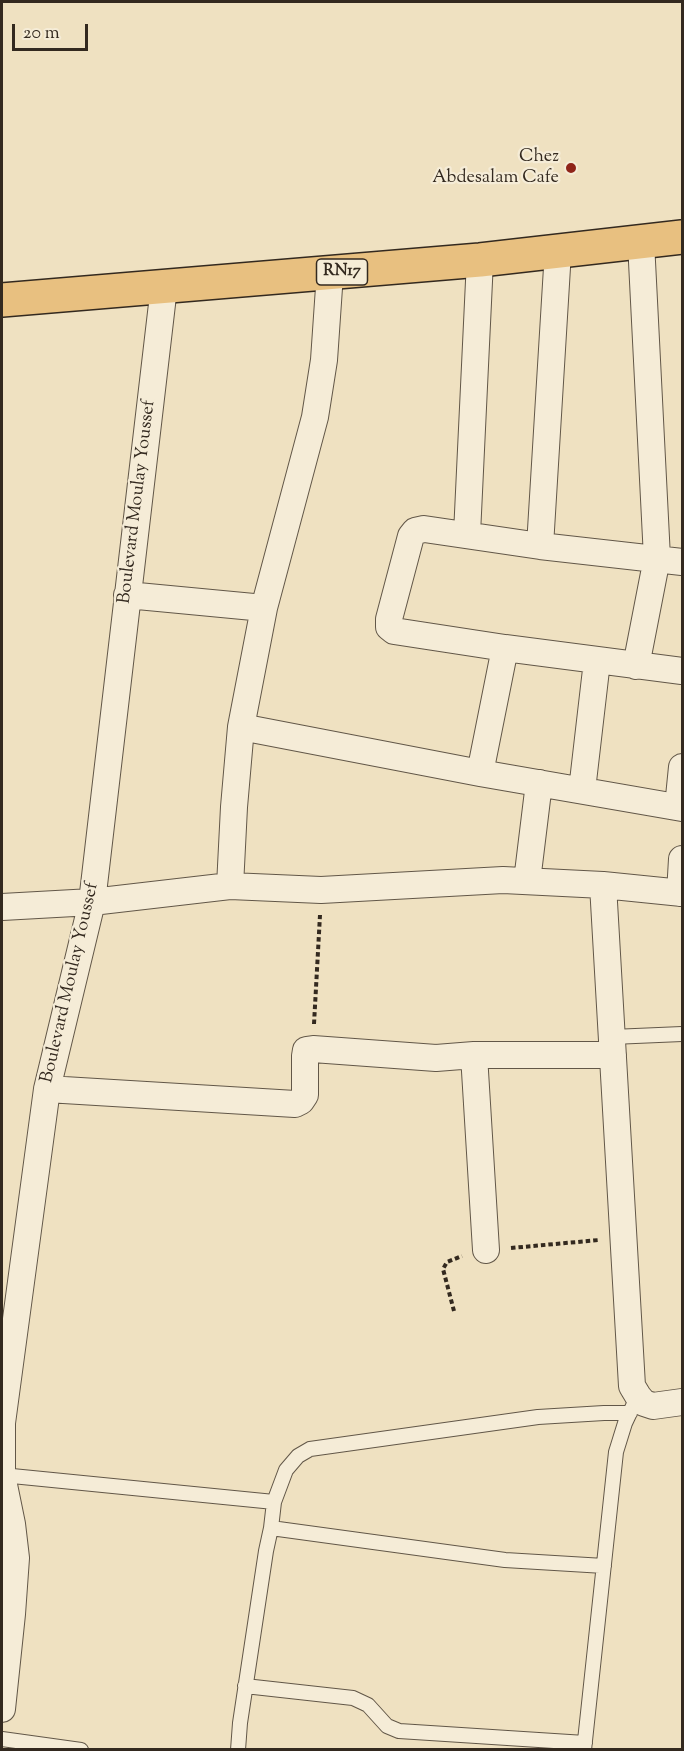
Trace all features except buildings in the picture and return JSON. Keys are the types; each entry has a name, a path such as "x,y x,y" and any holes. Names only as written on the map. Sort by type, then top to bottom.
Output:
{"main road":[{"name":"RN17","path":"2,300 480,260 682,237"}],"street":[{"path":"636,666 657,558 641,242"},
{"path":"540,546 558,251"},
{"path":"467,534 480,260"},
{"path":"230,886 241,727 264,608 315,417 324,360 330,273"},
{"name":"Boulevard Moulay Youssef","path":"2,1709 16,1558 7,1524 2,1475 2,1423 47,1089 92,902 164,287"},
{"path":"682,562 540,546 424,529 415,531 411,536 389,619 389,627 394,631 682,671"},
{"path":"127,595 264,608"},
{"path":"480,773 505,648"},
{"path":"582,790 597,661"},
{"path":"241,727 480,773 680,807 682,767"},
{"path":"528,881 539,783"},
{"path":"2,907 92,902 230,886 321,890 503,880 603,885 681,893 682,859"},
{"path":"603,885 634,1405 644,1402 653,1406 682,1402"},
{"path":"47,1089 295,1104 305,1095 306,1050 436,1058 612,1046"},
{"path":"474,1055 486,1250"}],"lane":[{"path":"612,1046 682,1034"},
{"path":"238,1749 274,1502 286,1470 298,1456 310,1449 538,1417 604,1413 634,1405"},
{"path":"246,1686 353,1698 368,1705 387,1726 399,1731 584,1746 616,1452 634,1405"},
{"path":"2,1475 274,1502"},
{"path":"271,1528 505,1560 604,1566"},
{"path":"2,1739 58,1748 81,1749"}],"path":[{"path":"313,1049 321,890"},
{"path":"454,1311 443,1269 447,1262 458,1257 486,1250 624,1237"}],"place":[{"name":"Chez Abdesalam Cafe","path":"571,168"}]}
